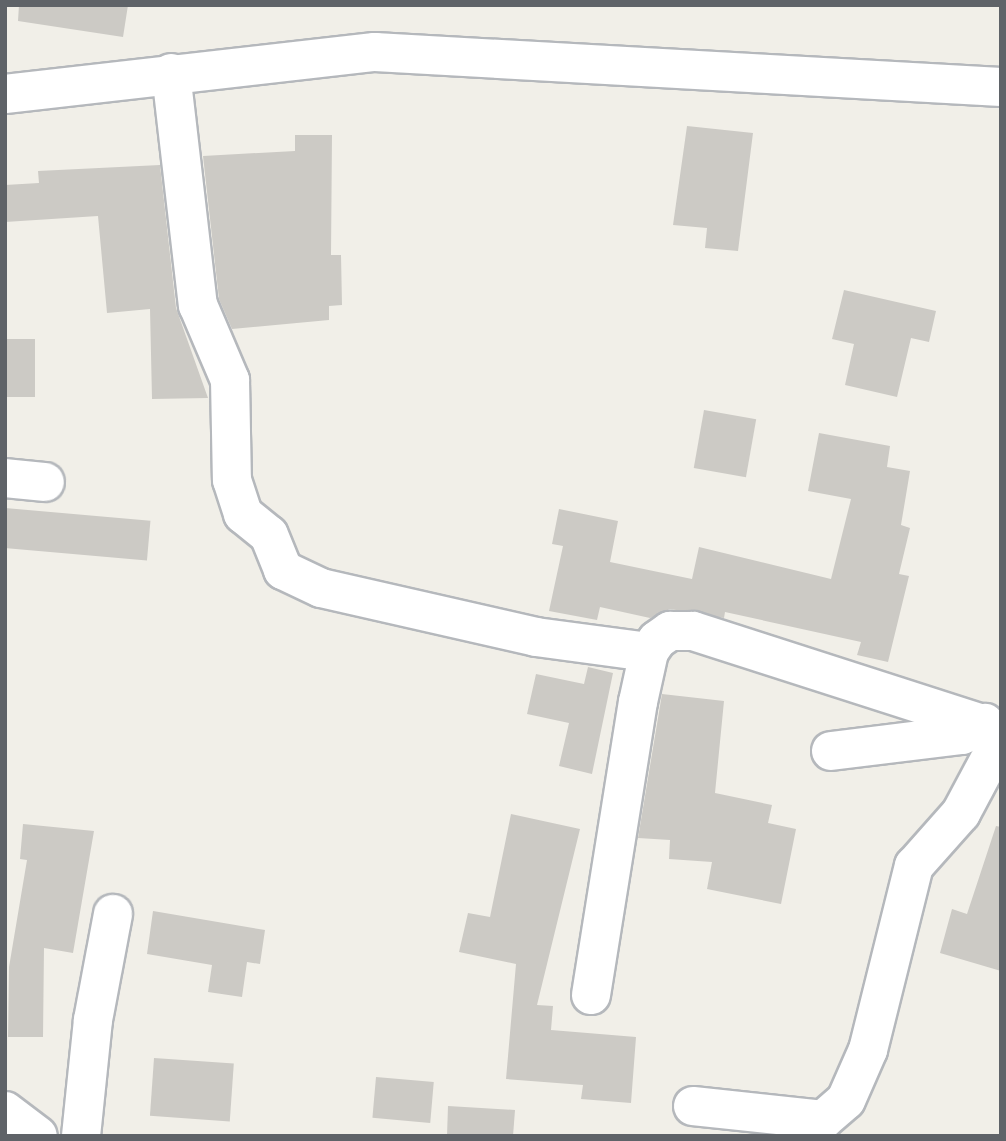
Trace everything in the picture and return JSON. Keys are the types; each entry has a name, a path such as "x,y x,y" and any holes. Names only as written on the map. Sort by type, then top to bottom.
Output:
{"street":[{"path":"5,94 375,52 1001,87"},
{"path":"172,73 198,305 230,380 232,480 243,514 269,535 282,570 321,588 536,637 649,652"},
{"path":"5,478 45,482"},
{"path":"592,995 649,652 670,631 692,631 994,728"},
{"path":"831,751 962,735 994,728"},
{"path":"693,1106 782,1120 824,1120 846,1100 868,1050 914,866 961,813 994,728"},
{"path":"81,1136 93,1020 113,914"},
{"path":"5,1111 38,1136"}],"building":[{"path":"19,5 128,5 123,37 18,21"},
{"path":"687,126 753,133 738,251 705,248 707,228 673,225"},
{"path":"295,135 332,135 331,255 341,255 342,305 329,306 329,320 232,329 219,299 203,156 295,151"},
{"path":"160,165 176,308 208,398 152,399 150,309 107,313 98,216 5,222 5,185 39,183 38,171"},
{"path":"844,290 936,311 929,342 911,338 897,397 845,385 854,344 832,339"},
{"path":"5,339 35,339 35,397 5,397"},
{"path":"704,410 756,419 746,477 694,468"},
{"path":"819,433 890,446 887,467 910,471 901,525 910,528 899,574 909,576 888,662 857,655 861,642 725,612 724,618 670,609 650,618 600,607 597,620 549,611 563,546 552,544 559,509 618,521 610,562 692,579 699,547 831,579 851,499 808,491"},
{"path":"5,508 150,521 147,561 5,548"},
{"path":"588,667 613,673 592,774 559,766 569,723 527,714 536,674 584,684"},
{"path":"662,694 724,701 715,793 772,805 768,823 796,829 781,904 707,889 712,862 669,859 670,840 638,838"},
{"path":"511,814 580,829 537,1005 553,1006 551,1030 636,1037 631,1103 581,1099 583,1085 506,1079 516,964 459,952 468,913 490,917"},
{"path":"23,824 94,831 73,953 44,948 43,1037 8,1037 9,967 27,860 20,859"},
{"path":"996,826 1001,827 1001,971 940,953 952,909 967,914"},
{"path":"153,911 265,930 260,964 247,962 242,997 208,992 212,965 147,954"},
{"path":"154,1058 234,1064 230,1121 150,1116"},
{"path":"376,1077 434,1082 430,1123 372,1118"},
{"path":"448,1106 515,1110 513,1136 447,1136"}]}
